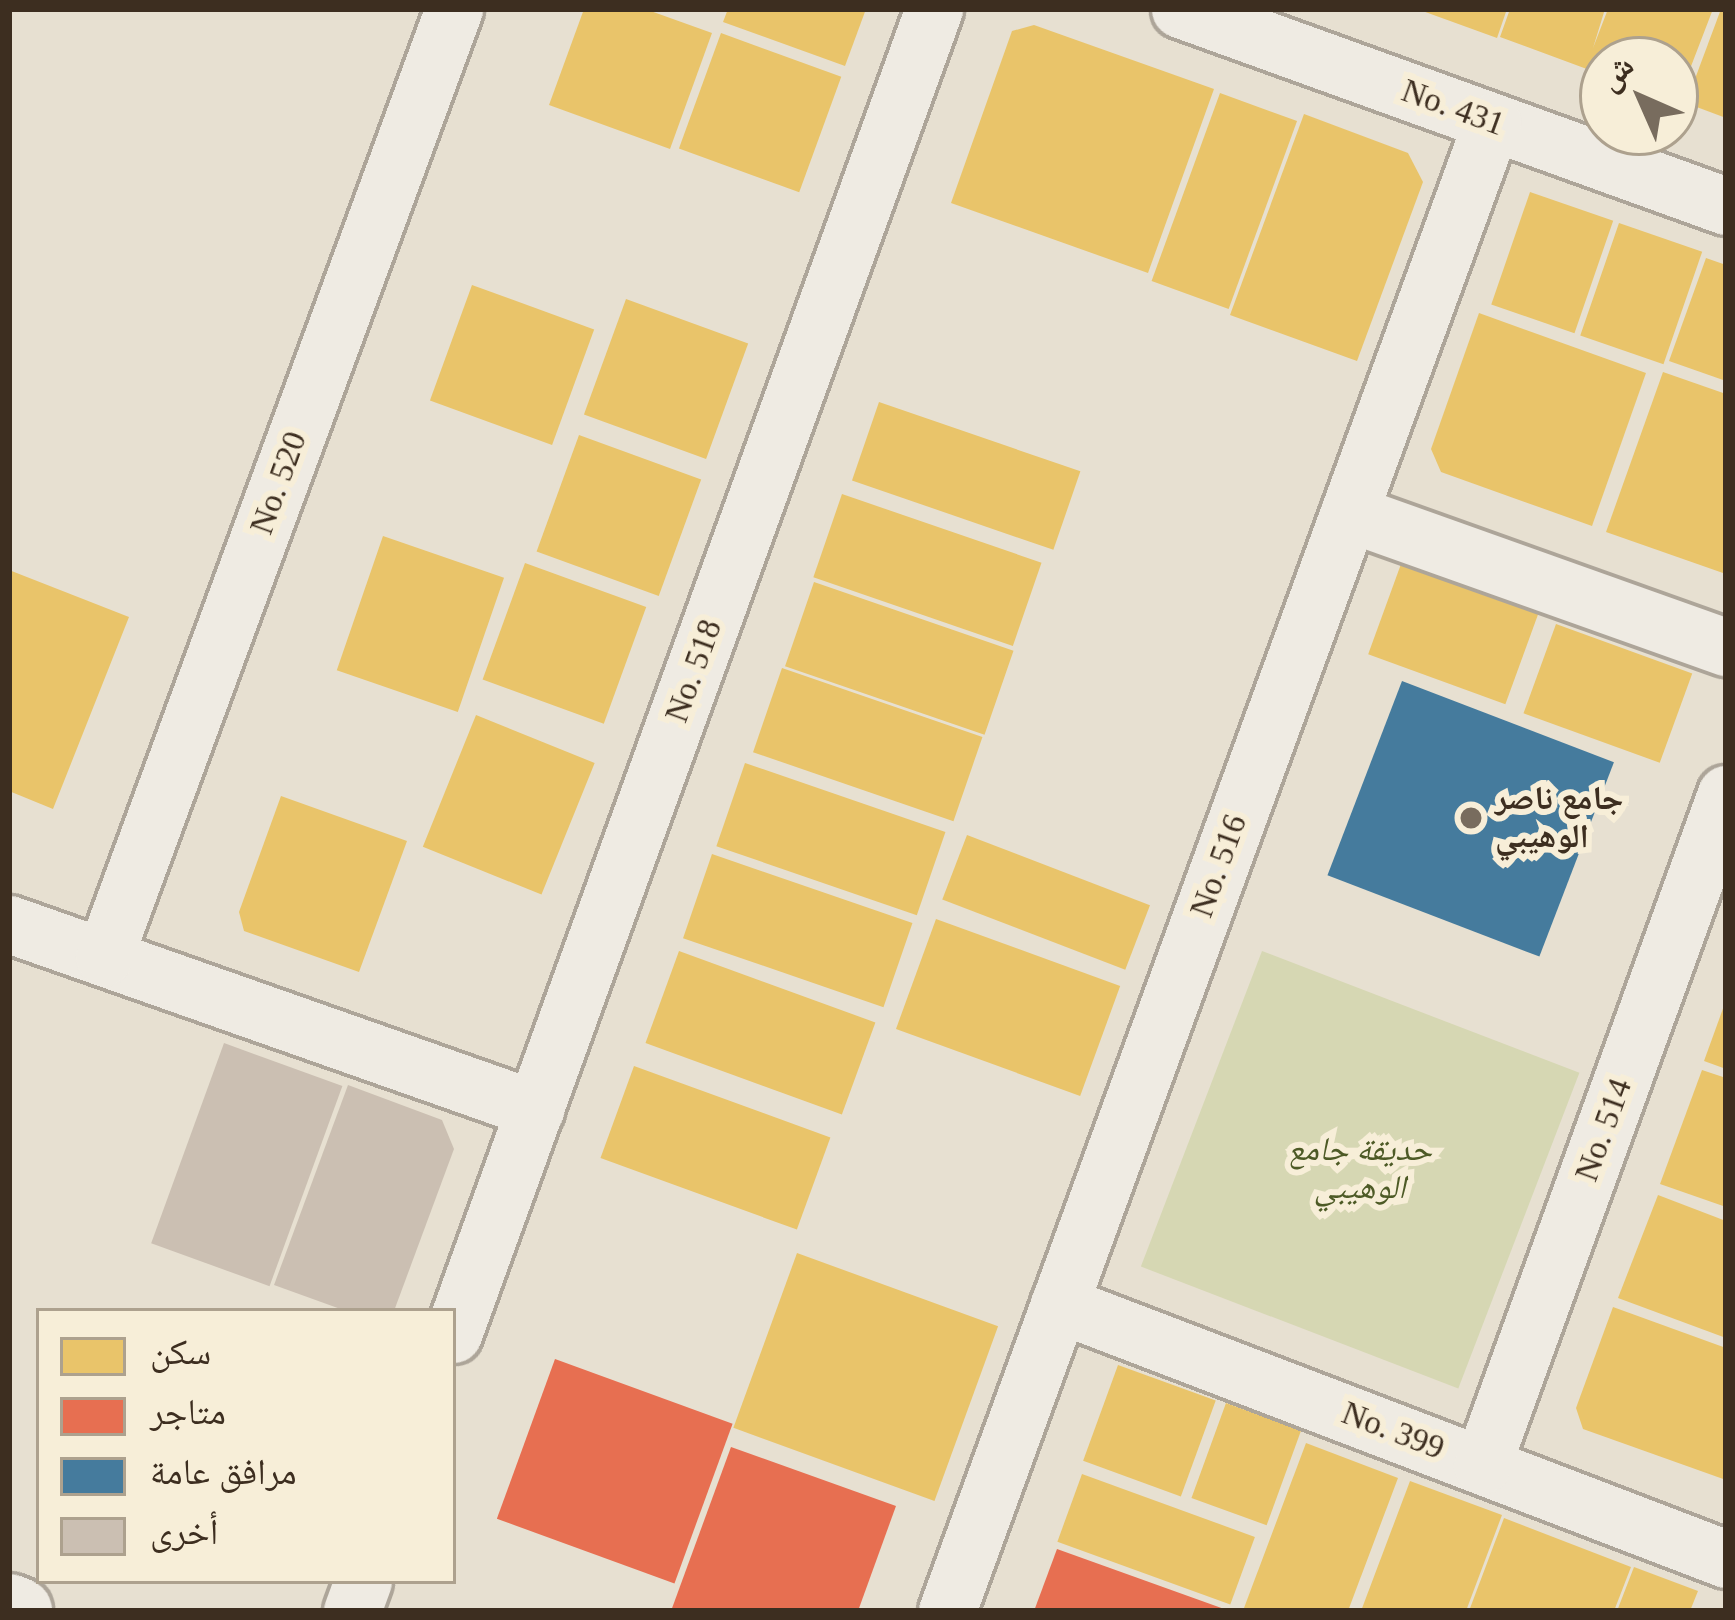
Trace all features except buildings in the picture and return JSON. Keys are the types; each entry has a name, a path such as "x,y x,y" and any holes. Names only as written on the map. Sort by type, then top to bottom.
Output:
{"main road":[{"path":"9,1607 19,1611"}],"street":[{"name":"No. 520","path":"104,957 454,9"},
{"name":"No. 518","path":"456,1326 934,9"},
{"name":"No. 431","path":"1180,9 1726,206"},
{"name":"No. 516","path":"947,1611 1492,122"},
{"path":"1348,513 1726,647"},
{"name":"No. 514","path":"1482,1466 1726,794"},
{"path":"9,924 535,1109"},
{"name":"No. 399","path":"1059,1304 1726,1559"}],"green space":[{"name":"حديقة جامع الوهيبي","path":"1262,951 1579,1073 1458,1388 1141,1267"}],"place":[{"name":"جامع ناصر الوهيبي","path":"1471,818"}]}
